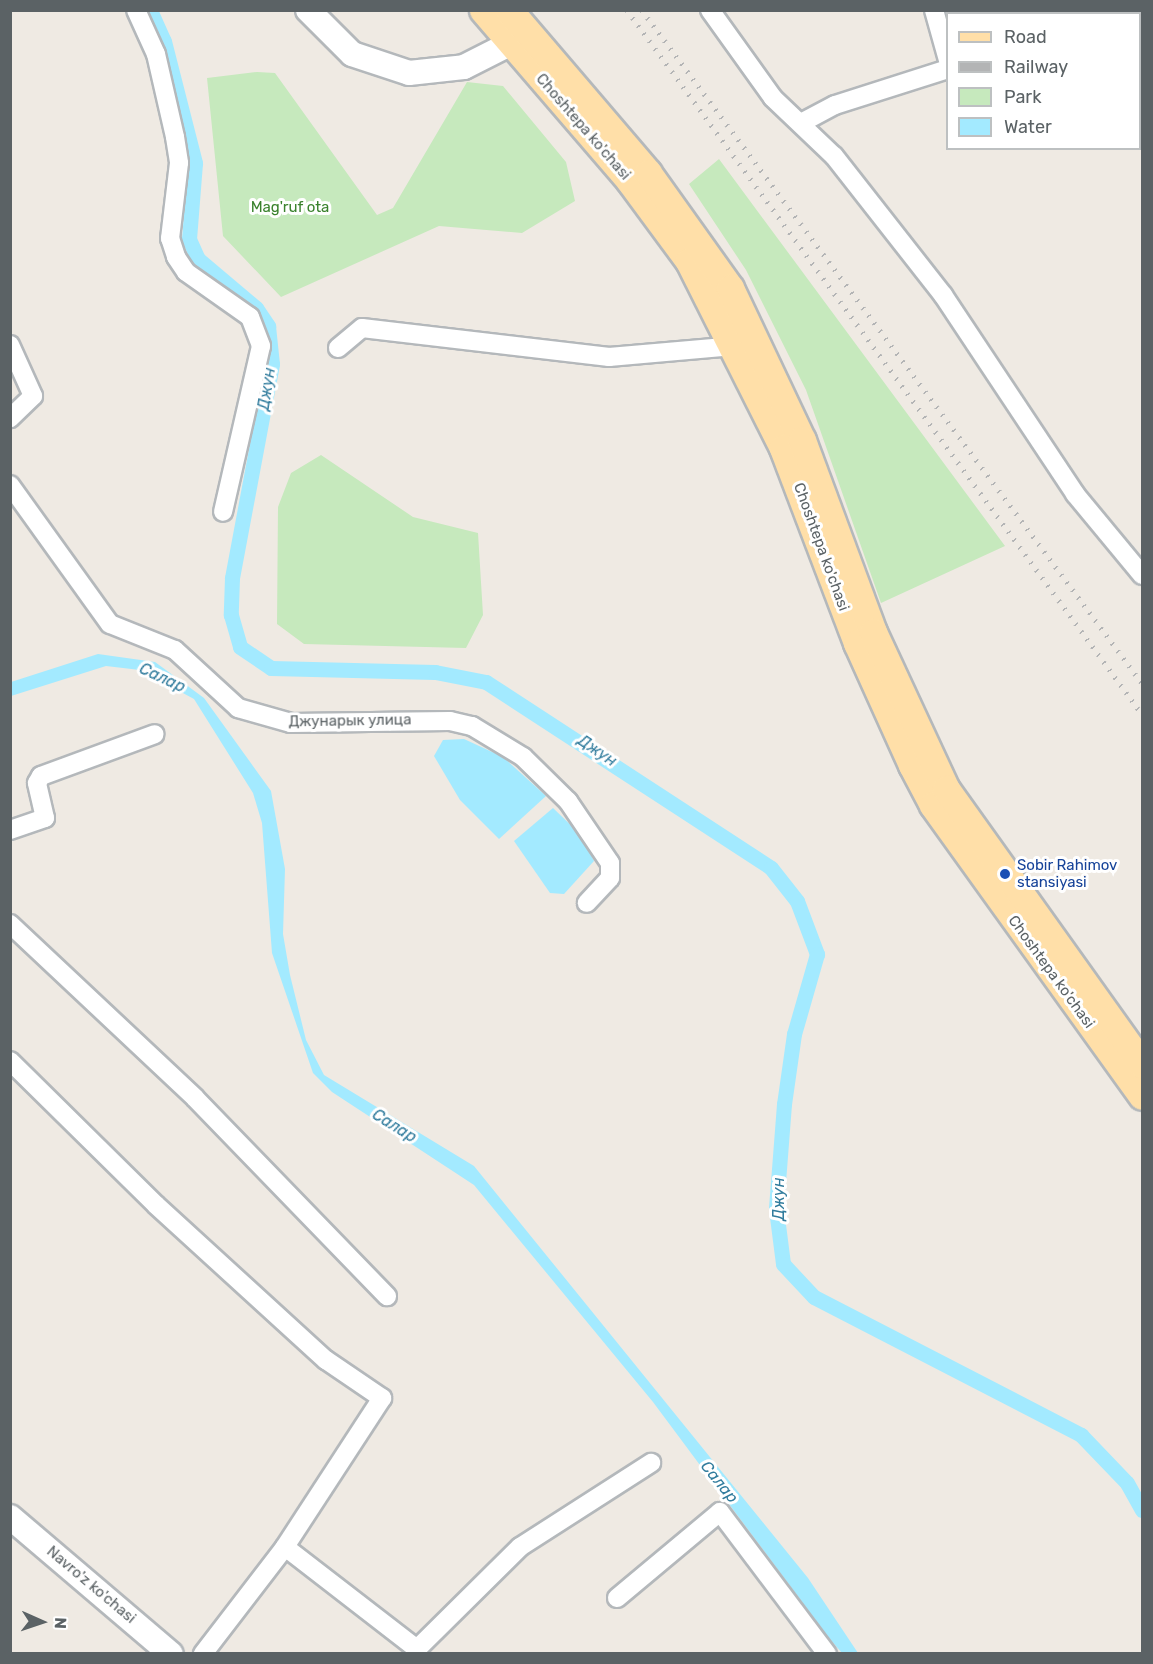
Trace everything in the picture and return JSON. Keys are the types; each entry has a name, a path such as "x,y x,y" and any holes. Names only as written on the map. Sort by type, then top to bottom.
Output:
{"main road":[{"name":"Choshtepa ko'chasi","path":"483,10 521,40 648,172 730,288 798,429 873,632 946,789 1143,1064"},
{"name":"Choshtepa ko'chasi","path":"508,10 521,40 630,181 688,261 734,346 783,447 857,643 912,765 940,815 1143,1096"}],"street":[{"path":"136,10 156,54 176,145 170,238 176,257 186,272 250,317 261,346 223,512"},
{"path":"308,10 352,54 409,73 464,68 521,40"},
{"path":"710,10 772,98 801,123 943,295 1075,494 1143,575"},
{"path":"934,10 946,53"},
{"path":"801,123 835,105 946,70"},
{"path":"338,348 362,328 609,357 734,346"},
{"path":"10,345 33,396 10,418"},
{"name":"Джунарык улица","path":"10,485 110,624 175,650 238,708 291,723 450,721 472,726 515,752 568,801 610,863 610,878 587,903"},
{"path":"10,830 45,818 37,783 41,776 155,734"},
{"path":"10,924 195,1098 387,1296"},
{"path":"10,1061 156,1205 326,1360 382,1398 285,1547 203,1653"},
{"path":"285,1547 417,1649 520,1547 651,1463"},
{"path":"617,1598 720,1512 827,1653"},
{"name":"Navro'z ko'chasi","path":"10,1517 171,1653"}],"green space":[{"name":"Mag'ruf ota","path":"257,72 275,73 377,215 393,208 467,82 503,86 566,162 575,201 522,233 439,226 281,297 223,236 207,78"},
{"path":"719,159 1005,546 881,603 806,390 746,270 689,184"},
{"path":"321,455 413,517 478,533 483,615 466,648 304,644 277,624 278,507 291,473"}],"water":[{"name":"Салар","path":"98,654 155,662 204,698 271,791 285,869 283,934 290,975 306,1040 324,1075 474,1166 808,1578 858,1653 842,1653 828,1637 653,1402 474,1185 332,1092 313,1073 272,953 262,823 253,793 194,699 140,670 106,666 11,696 11,682"},
{"path":"464,739 503,757 546,796 499,839 460,800 434,756 443,740"},
{"path":"553,808 580,834 594,861 564,894 550,893 514,841"}],"waterway":[{"name":"Джун","path":"150,10 164,41 195,163 189,239 198,259 256,308 268,326 272,364 232,578 231,615 240,647 271,668 435,672 486,682 771,868 797,901 817,954 794,1034 784,1104 776,1209 783,1264 814,1297 1081,1435 1127,1483 1142,1510"}],"railway":[{"path":"627,10 1142,714"},
{"path":"642,10 1142,683"}],"place":[{"name":"Sobir Rahimov stansiyasi","path":"1005,874"}]}
